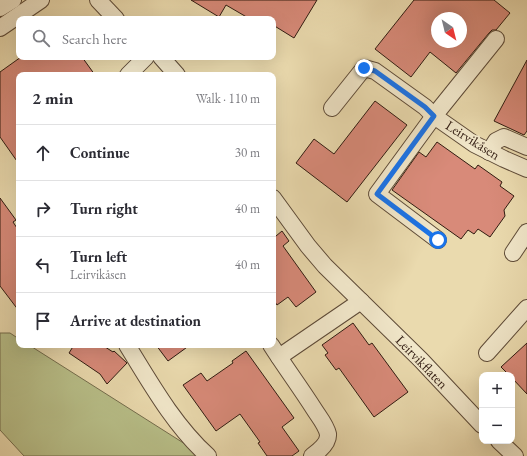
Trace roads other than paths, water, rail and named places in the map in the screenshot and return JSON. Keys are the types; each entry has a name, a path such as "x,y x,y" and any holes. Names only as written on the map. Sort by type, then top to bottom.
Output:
{"street":[{"path":"0,8 13,0"},
{"path":"18,16 41,0"},
{"path":"98,0 113,16"},
{"path":"0,28 16,17"},
{"path":"438,240 377,194 434,116 496,39"},
{"path":"131,72 143,60"},
{"path":"164,60 174,72"},
{"name":"Leirvikåsen","path":"332,108 364,68 375,71 425,107 434,116 474,144 527,169"},
{"path":"489,152 496,141 504,137 527,147"},
{"name":"Leirvikflaten","path":"276,202 308,246 321,261 421,360 479,422"},
{"path":"513,253 527,232"},
{"path":"312,456 324,445 328,434 299,385 275,351 361,301"},
{"path":"487,353 527,308"},
{"path":"129,348 158,396 190,438 208,456"},
{"path":"502,444 515,456"}]}
